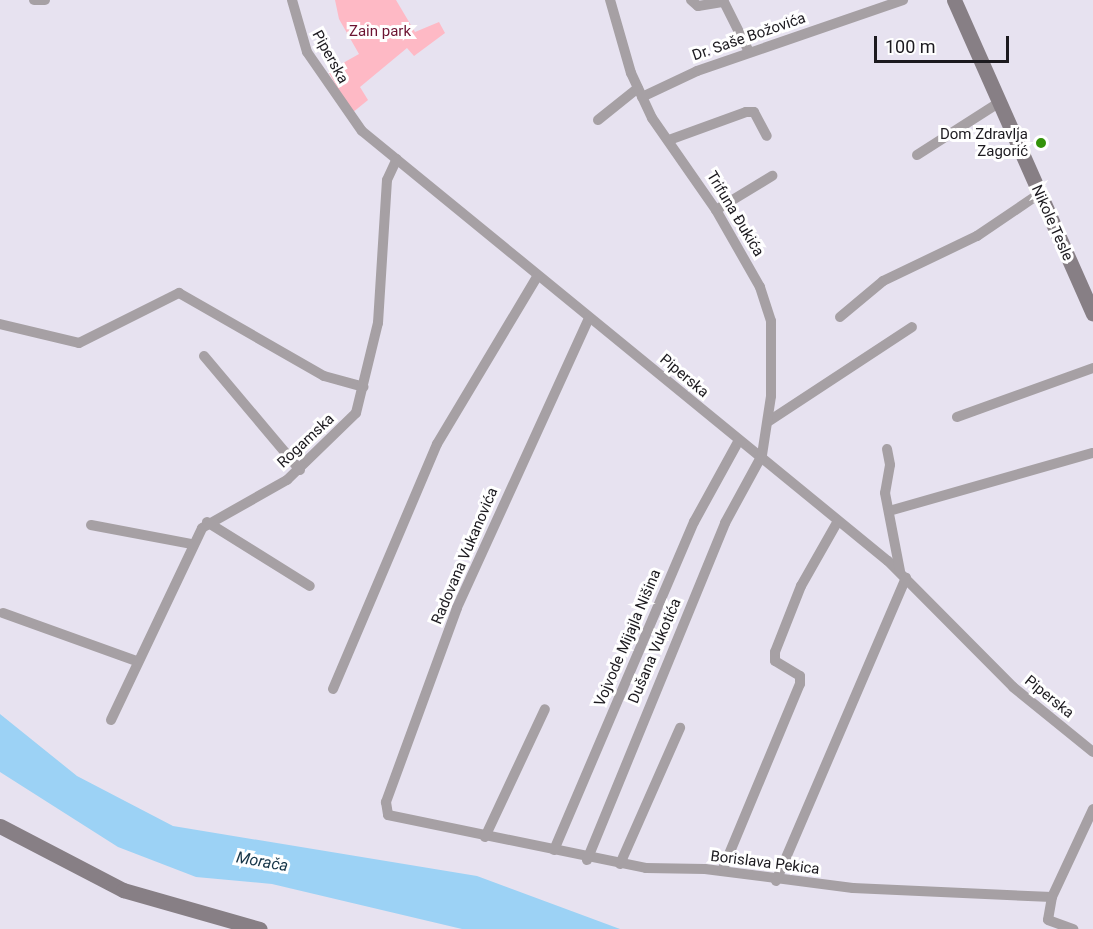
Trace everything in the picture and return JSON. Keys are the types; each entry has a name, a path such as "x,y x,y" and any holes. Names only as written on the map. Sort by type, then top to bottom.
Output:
{"street":[{"path":"34,0 45,0"},
{"name":"Piperska","path":"292,0 307,52 330,90 362,131 738,442 903,575 1013,687 1093,752"},
{"name":"Trifuna Đukića","path":"610,0 640,93 716,210 768,309 769,421 760,459"},
{"path":"691,0 698,6 724,2 748,52"},
{"name":"Dr. Saše Božovića","path":"598,120 640,93 748,52 903,0"},
{"name":"Nikole Tesle","path":"954,0 1039,194 1092,306"},
{"path":"917,155 1000,102"},
{"path":"669,140 746,111 754,112 768,136"},
{"name":"Rogamska","path":"111,720 136,661 192,544 207,522 300,470 353,418 364,387 378,323 387,180 397,159"},
{"path":"716,210 772,176"},
{"path":"840,317 883,281 977,236 1039,194"},
{"path":"333,689 437,444 537,277"},
{"path":"0,324 79,343 179,293 324,376 364,387"},
{"name":"Radovana Vukanovića","path":"385,812 457,608 589,318"},
{"path":"769,421 912,327"},
{"path":"204,356 300,470"},
{"path":"957,417 1093,368"},
{"name":"Vojvode Mijajla Nišina","path":"554,850 694,522 738,442"},
{"path":"776,881 903,575 890,511 887,449"},
{"path":"890,511 1093,453"},
{"name":"Dušana Vukotića","path":"587,860 725,523 760,459"},
{"path":"722,871 800,684 800,676 775,661 775,652 801,586 837,521"},
{"path":"207,522 310,586"},
{"path":"91,525 192,544"},
{"path":"3,613 136,661"},
{"path":"485,837 545,709"},
{"path":"620,864 680,728"},
{"path":"1073,929 1048,920 1052,897 1093,809"},
{"name":"Borislava Pekica","path":"385,812 485,837 554,850 587,860 722,871 776,881 1052,897"},
{"path":"0,826 123,890 260,929"}],"green space":[{"name":"Zain park","path":"335,0 396,0 415,32 439,22 445,33 414,56 407,48 360,87 368,100 352,113 329,73 344,69 343,63 359,54 339,19"}],"water":[{"name":"Morača","path":"0,714 77,776 173,826 477,876 620,929 462,929 272,884 196,877 118,847 0,772"}],"place":[{"name":"Dom Zdravlja Zagorić","path":"1041,143"}]}
